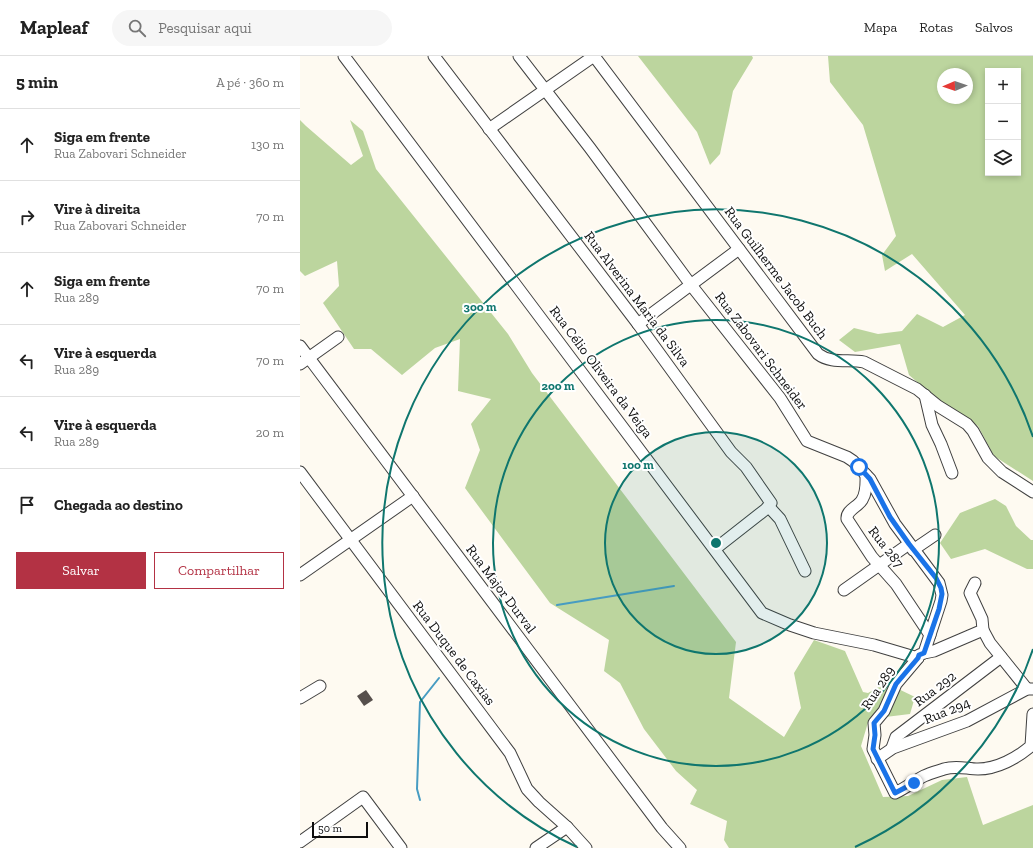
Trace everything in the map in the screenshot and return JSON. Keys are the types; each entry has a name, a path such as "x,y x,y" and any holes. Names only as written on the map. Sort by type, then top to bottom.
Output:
{"street":[{"name":"Rua Célio Oliveira da Veiga","path":"344,56 762,613 797,628 814,633 921,656"},
{"name":"Rua Alverina Maria da Silva","path":"434,56 638,324 731,452 746,466 771,503 769,507"},
{"name":"Rua Zabovari Schneider","path":"519,56 590,148 691,285 780,398 808,441 847,457 853,461 870,479 890,517 911,547 936,578 941,588 941,601 930,635 921,656"},
{"path":"489,128 594,56"},
{"name":"Rua Guilherme Jacob Buch","path":"594,56 818,354 830,360 856,360 864,362 917,389 938,406 970,427 988,458 1002,472 1033,492"},
{"path":"638,324 739,249"},
{"path":"305,361 338,337"},
{"name":"Rua Major Durval","path":"300,346 305,361 413,496 662,828 680,848"},
{"path":"925,395 932,425 952,473"},
{"name":"Rua Duque de Caxias","path":"300,472 510,753 527,789 586,848"},
{"name":"Rua 287","path":"866,475 866,489 862,501 848,513 847,516 850,524 866,550 896,584 930,635"},
{"path":"300,575 413,496"},
{"path":"715,549 769,507 780,519 805,571"},
{"path":"844,590 879,566 935,535"},
{"path":"975,583 970,593 982,619 983,630 990,643 1001,657 1030,689"},
{"path":"921,656 983,630"},
{"name":"Rua 289","path":"921,656 896,684 884,711 874,723 875,735 873,749 895,793 903,790 925,776 945,768 957,767 979,769 996,766 1024,752 1031,746 1033,714"},
{"name":"Rua 292","path":"892,748 896,738 1001,657"},
{"path":"300,698 320,686"},
{"name":"Rua 294","path":"877,759 892,748 967,721 1030,689"},
{"path":"300,842 362,798 401,848"},
{"path":"536,848 566,827"}],"green space":[{"path":"638,56 752,56 753,58 733,91 720,154 710,165 697,132"},
{"path":"828,56 1033,56 1033,481 994,456 978,426 945,406 909,375 900,344 855,352 839,340 854,328 878,334 902,331 917,314 943,327 965,315 912,254 885,271 882,255 896,236 863,125 830,82"},
{"path":"300,120 351,165 363,156 350,120 363,131 376,169 508,334 532,373 736,642 729,698 784,737 801,708 794,673 814,640 845,651 863,692 868,693 886,683 915,697 910,714 869,719 861,746 883,797 908,796 942,780 967,777 983,825 1033,805 1033,848 729,848 724,840 727,821 690,804 697,790 676,771 644,729 620,683 604,671 609,640 550,603 465,488 480,450 471,424 491,399 458,391 460,339 435,348 402,375 371,349 354,349 323,303 339,286 337,261 305,276 300,271"},
{"path":"995,499 1006,506 1016,526 1031,540 1033,540 1033,569 1027,569 985,549 951,559 940,543 960,513"}],"building":[{"path":"366,690 373,700 364,706 357,696"}],"waterway":[{"path":"557,605 674,586"},
{"path":"420,800 417,789 420,702 439,678"}],"route":[{"path":"859,467 870,479 890,517 936,578 941,588 942,594 939,609 924,653 919,655 896,684 888,704 874,723 875,735 873,749 895,793 914,783"}]}
